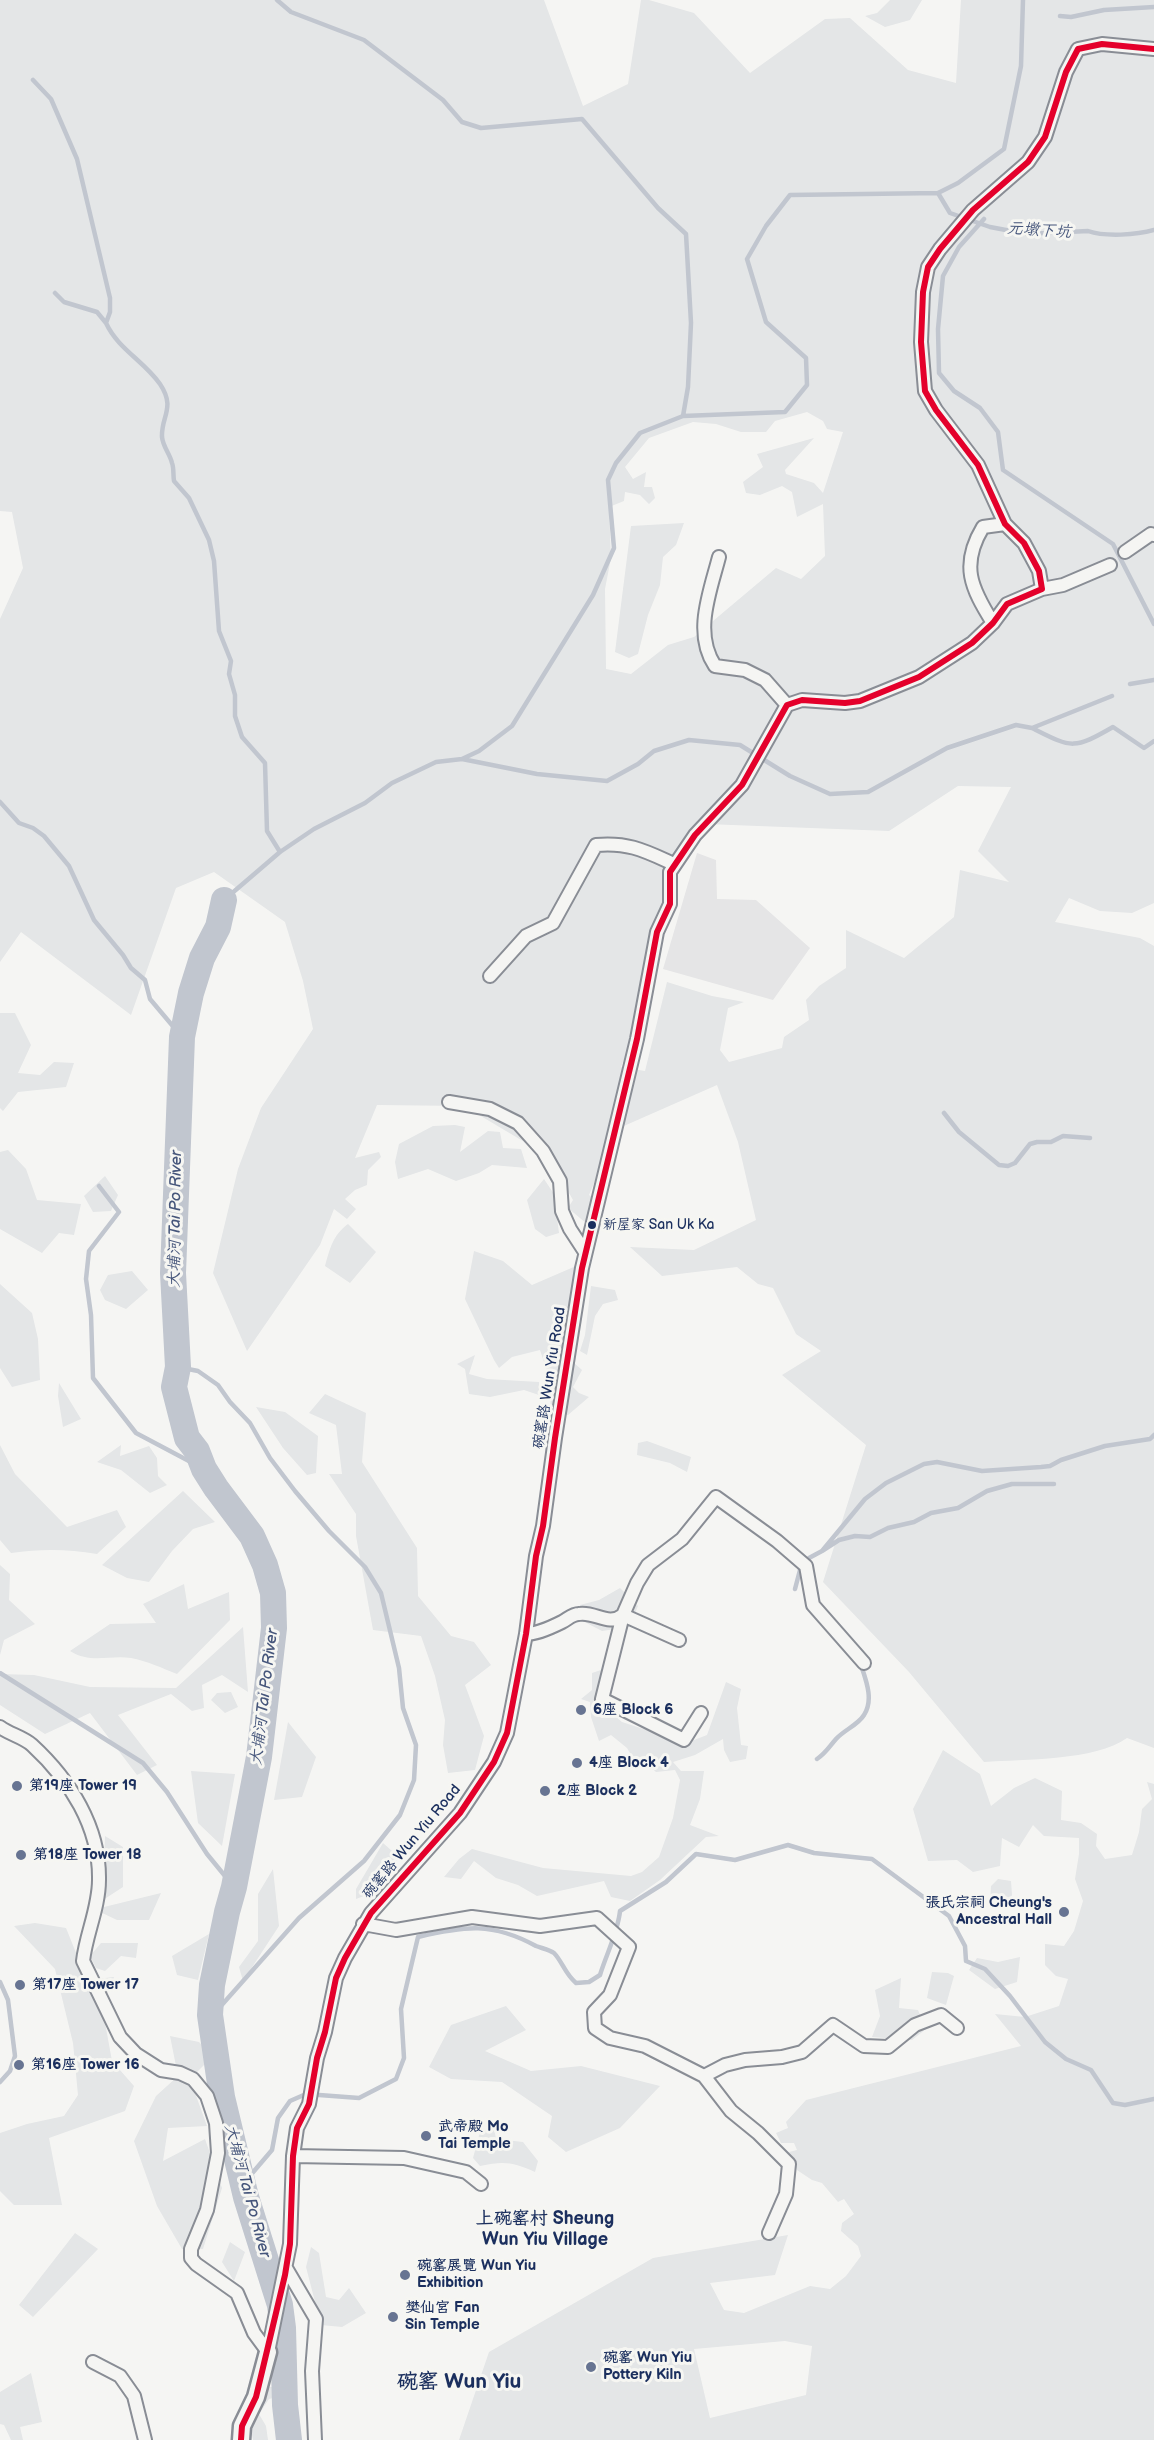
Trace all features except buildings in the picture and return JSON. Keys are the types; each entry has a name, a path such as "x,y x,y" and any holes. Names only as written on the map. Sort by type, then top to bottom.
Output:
{"street":[{"path":"1042,589 1039,571 1031,555 1024,543 1005,524 978,465 936,410 925,391 921,342 923,292 928,267 973,210 1028,162 1045,137 1066,72 1078,50 1102,44 1154,50"},
{"path":"993,623 972,585 969,572 970,557 974,541 983,526 1005,524"},
{"path":"1125,552 1151,534 1154,535"},
{"path":"719,556 703,623 705,652 714,666 745,670 765,680 787,705 802,700 845,703 860,701 919,677 972,643 993,623 1007,604 1042,589 1064,585 1110,565"},
{"name":"碗窰路 Wun Yiu Road","path":"268,2352 290,2244 293,2156 297,2128 309,2104 317,2058 336,1978 371,1912 460,1813 494,1762 507,1734 511,1703 526,1634 536,1556 543,1526 585,1252 637,1039 657,932 670,904 669,872 695,835 742,784 787,705"},
{"path":"490,976 526,936 553,923 596,845 619,843 643,850 674,864"},
{"path":"449,1102 490,1109 518,1123 543,1151 560,1181 562,1211 570,1229 585,1252"},
{"path":"701,1713 684,1740 602,1699 623,1615 648,1565 682,1539 716,1497 777,1541 806,1566 813,1605 864,1663"},
{"path":"526,1634 562,1622 575,1614 586,1613 612,1620 617,1620 623,1615"},
{"path":"623,1615 680,1641"},
{"path":"0,1727 30,1744 62,1777 87,1818 95,1849 99,1880 94,1916 83,1961 120,2037 136,2054 161,2070 180,2073 193,2079 207,2096 216,2124 218,2153 207,2210 191,2249 191,2258 237,2293 254,2333 268,2352 256,2397 242,2426 241,2440"},
{"path":"363,1924 396,1930 472,1917 540,1926 597,1918 629,1947 610,1995 594,2012 595,2028 610,2038 645,2046 704,2076 731,2111 758,2133 789,2164 786,2194 769,2233"},
{"path":"704,2076 725,2065 745,2060 782,2057 802,2052 833,2025 864,2046 888,2047 915,2025 940,2015 957,2028"},
{"path":"293,2156 404,2158 466,2172 481,2184"},
{"path":"286,2272 316,2319 312,2371 315,2440"},
{"path":"93,2362 120,2376 134,2396 145,2440"}],"shaded area":[{"path":"0,0 544,0 583,106 628,84 641,0 649,0 694,13 750,73 825,19 850,18 908,70 956,83 961,0 1154,0 1154,903 1132,913 1100,911 1069,898 1055,922 1140,938 1154,946 1154,1748 1127,1738 1113,1746 1078,1755 984,1762 909,1672 823,1582 866,1445 782,1375 821,1351 796,1334 773,1288 758,1284 737,1267 662,1276 630,1247 694,1250 756,1220 738,1142 717,1085 617,1129 589,1195 604,1206 599,1234 568,1208 573,1200 548,1156 464,1106 377,1105 355,1158 379,1152 381,1157 368,1170 367,1185 355,1190 345,1199 356,1209 347,1219 334,1209 320,1245 247,1351 213,1273 238,1169 261,1108 313,1029 303,981 285,922 214,872 176,888 131,1015 21,932 0,962 0,619 23,568 12,512 0,511","holes":["807,412 823,421 827,429 843,432 823,493 814,483 786,474 785,470 814,438 757,454 763,467 743,482 746,493 760,495 782,486 792,492 797,517 823,504 825,556 801,579 776,568 694,637 668,645 631,674 606,669 605,589 611,558 609,507 624,501 625,492 640,495 649,504 655,498 652,487 644,487 646,472 633,479 625,467 649,438 693,422 716,424 741,432 766,432 775,421","958,786 1011,787 978,851 1009,882 960,870 954,917 904,958 846,930 846,968 819,986 806,1000 809,1020 784,1037 782,1048 729,1062 720,1050 728,1008 744,1002 712,996 667,982 645,1071 621,1067 651,990 677,869 706,824 889,831"]},
{"path":"890,0 922,0 910,20 885,27 865,16 877,13"},
{"path":"684,523 676,545 663,557 660,585 648,615 638,654 629,658 615,652 631,526"},
{"path":"697,853 716,860 717,899 756,900 810,948 773,1000 663,969"},
{"path":"0,1013 15,1013 31,1045 18,1073 40,1075 54,1062 74,1063 66,1087 18,1092 3,1111 0,1108"},
{"path":"433,1126 465,1127 460,1152 488,1131 500,1132 503,1148 521,1149 527,1168 492,1165 479,1173 456,1181 428,1169 398,1179 395,1162 399,1144"},
{"path":"8,1150 26,1169 37,1200 81,1204 74,1235 59,1233 42,1253 0,1229 0,1152"},
{"path":"105,1176 118,1195 111,1211 93,1212 84,1196"},
{"path":"544,1179 554,1194 559,1233 546,1237 535,1229 527,1200"},
{"path":"348,1224 376,1252 350,1283 325,1266 335,1237"},
{"path":"474,1251 503,1261 532,1285 576,1266 579,1309 573,1362 582,1370 573,1387 579,1393 589,1397 568,1415 551,1411 549,1377 540,1350 512,1357 499,1368 494,1360 465,1299"},
{"path":"132,1271 148,1290 126,1309 105,1300 100,1290 108,1275"},
{"path":"0,1284 32,1313 38,1339 40,1380 12,1387 0,1368"},
{"path":"591,1286 615,1290 618,1300 603,1304 595,1316 587,1355 580,1351 585,1335"},
{"path":"475,1355 469,1374 487,1379 539,1382 539,1395 524,1390 490,1397 469,1394 465,1369 457,1364"},
{"path":"59,1383 81,1419 63,1427 58,1396"},
{"path":"325,1394 366,1413 362,1462 417,1548 418,1596 451,1636 474,1642 491,1665 465,1685 484,1736 475,1770 448,1773 443,1745 445,1720 435,1676 421,1636 373,1630 356,1536 356,1514 329,1474 342,1474 336,1425 309,1413"},
{"path":"256,1407 285,1412 318,1436 316,1473 307,1475 283,1448"},
{"path":"647,1441 691,1457 687,1472 670,1463 637,1455 638,1443"},
{"path":"0,1445 15,1474 67,1527 117,1510 126,1527 97,1554 54,1550 11,1553 0,1540"},
{"path":"121,1445 120,1456 149,1446 157,1458 158,1476 167,1485 150,1493 121,1470 97,1462"},
{"path":"183,1491 215,1522 193,1529 172,1551 149,1582 127,1578 102,1565"},
{"path":"0,1565 10,1574 9,1600 35,1624 4,1640 0,1655"},
{"path":"184,1584 188,1609 229,1592 230,1620 177,1674 131,1658 92,1658 70,1651 110,1624 156,1623 143,1604"},
{"path":"620,1588 638,1606 629,1627 602,1631 577,1618 580,1605 599,1600"},
{"path":"243,1627 248,1692 222,1675 202,1685 204,1708 192,1711 171,1694 118,1715 157,1765 137,1775 90,1713 45,1734 0,1705 0,1674 34,1675 90,1687 176,1688"},
{"path":"601,1670 604,1679 598,1702 622,1722 671,1738 681,1745 707,1735 726,1682 741,1689 737,1708 741,1745 748,1746 746,1759 730,1762 724,1750 723,1739 695,1755 673,1762 681,1771 704,1771 700,1799 690,1825 719,1836 706,1837 660,1880 630,1901 611,1897 604,1881 537,1896 518,1885 496,1878 474,1861 461,1879 444,1877 459,1859 472,1849 543,1868 631,1876 642,1872 659,1857 673,1818 680,1780 675,1770 656,1772 646,1763 634,1760 627,1748 611,1735 599,1741 591,1717 590,1702 581,1699 592,1690 592,1673"},
{"path":"231,1692 238,1707 225,1713 211,1700 217,1693"},
{"path":"288,1722 316,1757 302,1797 274,1800"},
{"path":"943,1750 980,1774 991,1806 1014,1788 1035,1778 1062,1791 1061,1820 1081,1823 1097,1834 1096,1846 1105,1859 1132,1855 1139,1832 1142,1809 1152,1799 1147,1782 1154,1784 1154,2440 459,2440 489,2352 653,2258 788,2235 775,2275 710,2283 724,2310 744,2313 810,2286 830,2289 846,2276 861,2256 858,2246 841,2231 842,2223 854,2214 844,2199 838,2202 822,2183 812,2180 797,2170 789,2152 797,2150 794,2143 781,2143 776,2133 788,2128 786,2122 806,2100 1021,2046 995,2014 1025,2017 1059,2006 1068,1979 1056,1976 1045,1965 1045,1944 1064,1946 1074,1931 1083,1901 1075,1879 1079,1838 1044,1836 1033,1825 1019,1847 1002,1838 1000,1866 973,1872 957,1860 928,1861 913,1809","holes":["785,2341 812,2346 806,2395 710,2418 694,2349"]},
{"path":"191,1771 235,1774 222,1846 198,1823"},
{"path":"105,1836 123,1847 123,1887 103,1900"},
{"path":"383,1843 400,1858 381,1873 377,1891 356,1899 356,1889"},
{"path":"273,1869 279,1926 243,1981 239,1967 258,1941 258,1894"},
{"path":"998,1879 1011,1881 1012,1895 1005,1908 990,1906 991,1886"},
{"path":"161,1893 149,1920 117,1920 98,1911 104,1907"},
{"path":"35,1923 66,1928 87,1980 114,1977 102,2006 112,2061 134,2086 125,2111 49,2138 62,2205 14,2205 0,2191 0,2133 64,2116 78,2095 73,2043 55,1969 14,1926"},
{"path":"209,1934 198,1980 177,1975 172,1956"},
{"path":"101,1943 138,1943 136,1958 121,1956 105,1971 96,1968 90,1956"},
{"path":"1020,1957 1017,1982 995,1989 969,1970 977,1958 998,1962"},
{"path":"932,1972 948,1973 954,1976 946,2005 927,1998"},
{"path":"901,1978 899,2008 918,2010 926,2029 912,2040 872,2037 880,2016 875,1990"},
{"path":"506,2006 526,2030 485,2051 531,2071 581,2066 660,2086 620,2128 566,2152 548,2137 552,2116 502,2082 451,2079 429,2067 451,2025"},
{"path":"170,2036 199,2042 213,2056 190,2079 207,2126 168,2128 163,2161 205,2139 222,2188 203,2249 182,2249 157,2206 134,2141 156,2096 178,2076"},
{"path":"494,2128 496,2139 523,2142 538,2161 535,2172 508,2163 480,2166 473,2158 480,2132"},
{"path":"75,2233 98,2249 33,2317 19,2305"},
{"path":"230,2242 245,2252 234,2281 222,2262"},
{"path":"311,2247 319,2253 326,2297 339,2300 349,2288 366,2313 342,2327 321,2325 306,2267"},
{"path":"31,2373 42,2422 20,2427 23,2440 11,2440 4,2425 0,2424 0,2392"},
{"path":"262,2387 278,2387 277,2397 269,2399 259,2414 266,2426 268,2440 253,2440 248,2415"}],"waterway":[{"path":"277,0 291,12 364,40 443,100 462,122 481,128 582,119 658,208 686,234 691,323 688,387 683,416"},
{"path":"462,759 479,751 512,726 593,595 614,548 608,480 616,463 640,433 683,416 785,412 807,385 806,358 766,322 747,259 766,226 790,195 938,193 958,183 1004,149 1021,66 1023,0"},
{"path":"1060,16 1071,17 1104,10 1154,7"},
{"path":"33,80 51,99 77,159 110,298 110,312 106,323 117,340 154,376 165,392 167,412 162,437 173,465 174,481 189,498 209,540 214,561 219,631 231,661 229,674 235,695 235,716 242,737 265,763 267,831 280,852"},
{"name":"元墩下坑","path":"938,193 950,213 990,227 1027,234 1088,231 1121,235 1154,230"},
{"path":"984,219 959,247 943,276 938,329 939,373 954,391 980,408 998,432 1003,470 1113,544 1154,624"},
{"path":"55,293 64,302 97,312 106,323"},
{"path":"1130,684 1154,680"},
{"path":"224,900 280,852 314,829 365,803 392,783 436,762 462,759 537,774 607,781 638,764 654,751 689,740 740,745 790,776 830,794 868,792 947,748 1016,725 1032,728 1112,696"},
{"path":"1032,728 1056,740 1072,744 1089,740 1113,727 1144,748 1154,741"},
{"path":"0,802 19,823 33,828 44,836 69,866 94,920 131,968 145,980 150,999 182,1037"},
{"name":"大埔河 Tai Po River","path":"224,900 218,927 202,958 191,993 182,1037 173,1273 178,1367 174,1387 187,1438 197,1451 204,1469 216,1488 252,1536 265,1565 273,1593 274,1628 259,1757 212,1985 210,2015 222,2097 246,2197 280,2305 289,2440"},
{"path":"944,1113 959,1132 999,1165 1008,1166 1015,1163 1030,1144 1051,1142 1063,1136 1090,1138"},
{"path":"99,1186 119,1212 89,1251 86,1279 91,1315 93,1378 136,1433 204,1469"},
{"path":"178,1367 198,1371 218,1385 250,1423 270,1458 295,1491 329,1531 365,1567 381,1593 399,1668 403,1708 416,1745 414,1780 400,1815 364,1861 299,1918 220,2007 210,2015"},
{"path":"795,1589 800,1570 809,1558 822,1551 865,1499 886,1483 924,1464 937,1462 982,1471 1050,1466 1061,1460 1105,1446 1150,1439 1154,1435"},
{"path":"822,1551 839,1540 855,1536 870,1537 888,1528 914,1522 931,1513 958,1508 987,1491 1012,1484 1054,1484"},
{"path":"817,1759 839,1736 855,1725 867,1709 869,1697 861,1665"},
{"path":"0,1673 143,1763 167,1792 207,1854 234,1887"},
{"path":"243,2184 272,2150 278,2118 290,2101 306,2094 359,2098 396,2079 404,2058 401,2009 418,1937 450,1930 478,1928 506,1933 554,1953 576,1983 589,1982 600,1975 620,1911 666,1882 696,1854 735,1860 788,1845 814,1853 872,1859 949,1916 965,1946 966,1961 985,1969 1010,1996 1045,2042 1066,2059 1091,2070 1113,2103 1125,2105 1154,2099"},
{"path":"0,1982 8,2000 15,2056 10,2071 0,2082"}],"transit line":[{"path":"241,2440 242,2426 256,2397 285,2275 290,2244 293,2156 297,2128 309,2104 317,2058 336,1978 371,1913 460,1813 494,1762 507,1733 526,1634 536,1556 543,1526 582,1268 637,1039 657,932 670,904 670,872 695,835 742,785 787,705 802,700 845,703 860,701 919,677 972,643 993,623 1007,604 1042,589 1039,571 1024,543 1005,524 978,465 936,410 925,391 921,342 923,292 928,267 973,210 1028,162 1045,137 1066,72 1078,49 1102,44 1154,49"}],"place":[{"name":"新屋家 San Uk Ka","path":"592,1225"},
{"name":"6座 Block 6","path":"581,1710"},
{"name":"4座 Block 4","path":"577,1763"},
{"name":"第19座 Tower 19","path":"17,1786"},
{"name":"2座 Block 2","path":"545,1791"},
{"name":"第18座 Tower 18","path":"21,1855"},
{"name":"張氏宗祠 Cheung's Ancestral Hall","path":"1064,1912"},
{"name":"第17座 Tower 17","path":"20,1985"},
{"name":"第16座 Tower 16","path":"19,2065"},
{"name":"武帝殿 Mo Tai Temple","path":"426,2136"},
{"name":"碗窰展覽 Wun Yiu Exhibition","path":"405,2275"},
{"name":"樊仙宮 Fan Sin Temple","path":"393,2317"},
{"name":"碗窰 Wun Yiu Pottery Kiln","path":"591,2367"}],"district":[{"name":"上碗窰村 Sheung Wun Yiu Village","path":"545,2229"},
{"name":"碗窰 Wun Yiu","path":"459,2383"}]}
